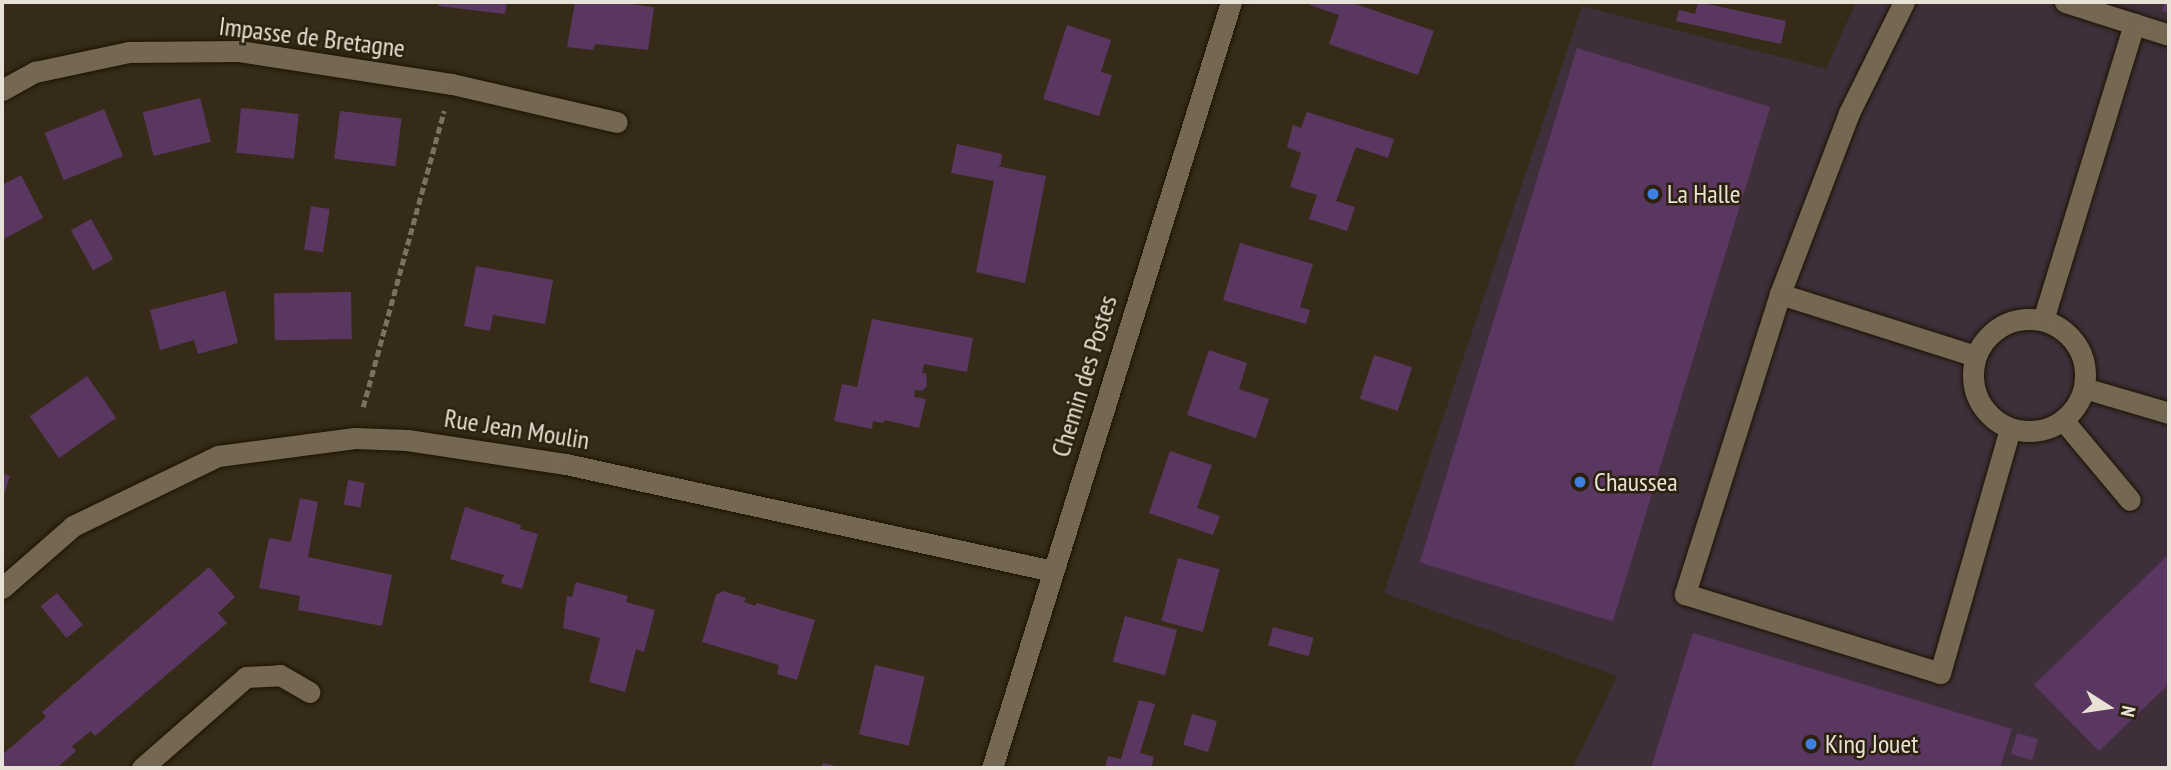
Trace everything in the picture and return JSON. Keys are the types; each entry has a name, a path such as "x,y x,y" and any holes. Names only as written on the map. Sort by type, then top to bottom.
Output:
{"street":[{"name":"Chemin des Postes","path":"992,768 1231,2"},
{"path":"1904,2 1849,113 1780,294 1685,594 1940,673 2010,429"},
{"path":"2064,2 2169,35"},
{"path":"2043,320 2134,24"},
{"name":"Impasse de Bretagne","path":"2,90 35,72 129,52 239,51 452,83 617,122"},
{"path":"1780,294 1975,356"},
{"path":"2026,318 2043,320 2059,326 2072,338 2081,353 2085,370 2084,388 2076,405 2063,420 2047,429 2028,432 2010,429 1995,420 1982,407 1974,391 1972,373 1975,356 1995,329 2026,318"},
{"path":"2084,388 2169,413"},
{"path":"2063,420 2130,500"},
{"name":"Rue Jean Moulin","path":"2,587 74,526 218,456 355,438 407,440 566,464 1052,571"},
{"path":"142,768 246,677 280,675 310,692"}],"path":[{"path":"355,438 452,83"}],"shaded area":[{"path":"1856,2 2169,2 2169,768 1573,768 1617,676 1384,593 1582,6 1826,69"}],"building":[{"path":"439,2 507,2 505,14 438,6"},
{"path":"575,2 613,2 654,7 648,50 595,44 593,50 567,47"},
{"path":"1311,2 1350,2 1434,31 1418,75 1329,44 1339,15 1310,5"},
{"path":"1698,2 1786,21 1781,44 1676,21 1679,10 1695,14"},
{"path":"2165,2 2169,2 2169,13 2162,11"},
{"path":"1067,25 1111,40 1101,72 1112,75 1099,116 1043,99"},
{"path":"1577,48 1770,107 1613,622 1420,562"},
{"path":"200,98 211,142 154,156 143,112"},
{"path":"241,108 299,114 294,159 236,153"},
{"path":"104,109 123,156 64,180 45,133"},
{"path":"340,111 402,119 396,166 334,159"},
{"path":"1307,112 1394,139 1388,158 1356,147 1336,201 1355,207 1347,231 1309,219 1317,195 1290,187 1301,153 1287,147 1293,125 1301,128"},
{"path":"957,144 1002,154 1001,165 997,166 1046,176 1025,283 976,272 994,181 951,173"},
{"path":"21,175 43,218 2,240 2,185"},
{"path":"311,206 330,209 323,252 304,249"},
{"path":"91,219 113,259 93,270 71,230"},
{"path":"1240,243 1313,264 1300,307 1310,310 1306,324 1223,300"},
{"path":"476,266 553,280 545,324 493,315 490,331 464,326"},
{"path":"225,291 238,343 198,354 194,340 160,350 150,310"},
{"path":"351,292 352,339 275,340 274,293"},
{"path":"872,319 973,338 967,372 924,364 922,373 926,373 927,386 922,391 915,390 914,397 926,399 919,428 885,420 883,423 873,421 872,429 834,421 842,384 857,387"},
{"path":"1209,350 1247,363 1239,389 1269,399 1256,438 1187,415"},
{"path":"1374,355 1412,367 1398,411 1360,399"},
{"path":"87,376 116,418 59,458 30,416"},
{"path":"1170,451 1212,465 1197,508 1220,516 1213,535 1149,513"},
{"path":"2,473 10,476 2,501"},
{"path":"348,480 365,483 360,508 344,505"},
{"path":"300,498 318,502 308,557 392,575 382,626 298,610 300,596 259,588 269,538 291,542"},
{"path":"465,507 521,525 520,529 538,534 522,589 501,583 504,575 450,559"},
{"path":"2169,554 2169,684 2099,751 2034,685"},
{"path":"1178,558 1220,569 1203,632 1161,621"},
{"path":"209,567 235,597 218,613 227,623 95,736 91,731 72,746 76,751 59,766 61,768 2,768 2,755 46,717 42,712"},
{"path":"576,582 628,596 626,602 655,610 644,652 636,649 625,692 589,682 600,638 563,628 567,596 572,597"},
{"path":"723,591 746,598 744,602 755,606 757,603 815,620 797,680 777,674 779,665 702,642 716,595"},
{"path":"57,593 83,625 66,638 41,606"},
{"path":"1125,616 1177,630 1165,675 1113,661"},
{"path":"1273,627 1314,638 1309,656 1268,645"},
{"path":"1693,633 2012,729 2000,768 1651,768"},
{"path":"875,665 925,676 909,746 859,734"},
{"path":"1139,700 1155,704 1140,753 1154,757 1151,768 1105,768 1108,756 1121,759"},
{"path":"1192,714 1217,721 1208,752 1183,745"},
{"path":"2017,733 2038,739 2032,760 2011,754"},
{"path":"823,763 840,767 840,768 821,768"}],"place":[{"name":"La Halle","path":"1653,194"},
{"name":"Chaussea","path":"1580,482"},
{"name":"King Jouet","path":"1811,744"}]}
